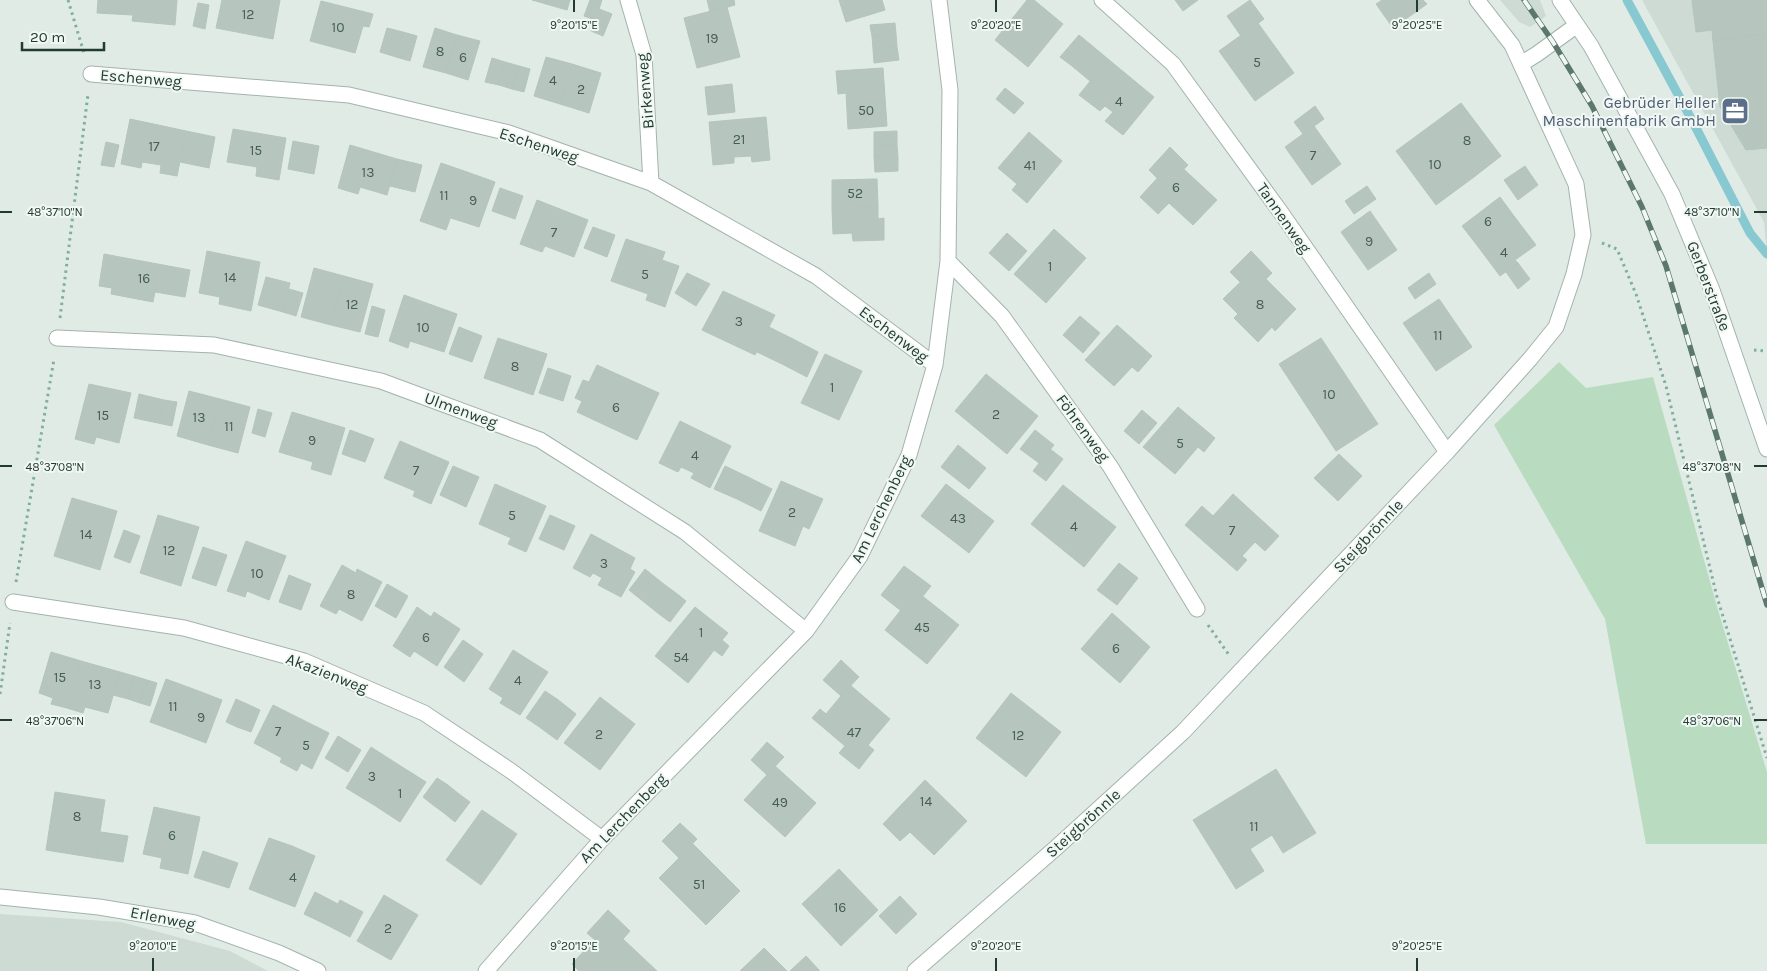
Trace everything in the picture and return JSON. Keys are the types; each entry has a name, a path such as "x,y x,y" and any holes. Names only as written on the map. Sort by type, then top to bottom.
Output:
{"street":[{"name":"Birkenweg","path":"628,0 644,55 651,183"},
{"name":"Am Lerchenberg","path":"486,971 602,838 806,631 860,556 909,455 935,364 948,261 950,90 939,0"},
{"name":"Tannenweg","path":"1102,0 1173,64 1282,214 1447,452"},
{"name":"Steigbrönnle","path":"915,971 1058,846 1176,739 1447,452 1530,360 1556,326 1574,274 1583,234 1576,184 1512,45 1477,0"},
{"name":"Gerberstraße","path":"1560,0 1624,104 1672,194 1712,290 1767,449"},
{"path":"1521,64 1577,25"},
{"name":"Eschenweg","path":"91,74 349,95 508,133 651,183 816,276 935,364"},
{"name":"Föhrenweg","path":"948,261 1002,316 1105,458 1197,609"},
{"name":"Ulmenweg","path":"57,338 214,345 371,378 540,440 685,532 806,631"},
{"name":"Akazienweg","path":"13,602 184,628 304,662 424,713 511,771 602,838"},
{"name":"Erlenweg","path":"0,898 99,907 195,923 279,953 318,971"}],"path":[{"path":"0,694 13,602 57,338 91,74 68,0"},
{"path":"1583,234 1617,249 1636,294 1666,386 1718,597 1767,758"},
{"path":"1197,609 1241,672"}],"shaded area":[{"path":"1500,0 1540,0 1546,16 1530,27 1519,22"},
{"name":"Gebrüder Heller Maschinenfabrik GmbH","path":"1642,0 1767,0 1767,255 1764,222"},
{"path":"0,914 121,922 230,951 268,971 0,971"}],"green space":[{"path":"1559,362 1586,388 1653,377 1718,610 1767,772 1767,844 1646,844 1605,619 1494,425"}],"building":[{"path":"98,0 177,0 175,25 132,21 133,15 97,13"},
{"path":"222,0 280,0 273,39 216,28"},
{"path":"532,0 570,0 567,10"},
{"path":"590,0 602,0 599,9 612,14 603,36 591,31 595,20 584,16"},
{"path":"707,0 734,0 735,5 710,12"},
{"path":"839,0 882,0 885,10 846,22"},
{"path":"1027,0 1034,0 1063,24 1028,67 995,40"},
{"path":"1175,0 1198,0 1183,11"},
{"path":"1250,0 1264,19 1241,36 1227,16"},
{"path":"1382,0 1423,0 1427,4 1393,28 1376,4"},
{"path":"1692,0 1767,0 1767,33 1713,41 1712,30 1696,32"},
{"path":"321,1 373,14 369,27 363,26 355,53 310,41"},
{"path":"198,3 209,5 205,29 193,26"},
{"path":"727,7 740,57 697,68 684,18"},
{"path":"895,23 896,34 872,36 870,25"},
{"path":"1258,23 1294,73 1255,101 1219,51"},
{"path":"387,28 403,32 396,57 380,52"},
{"path":"435,28 457,35 446,73 423,67"},
{"path":"403,32 417,36 410,61 396,57"},
{"path":"1767,33 1767,148 1746,150 1720,107 1713,41"},
{"path":"896,34 897,47 873,49 872,36"},
{"path":"457,35 480,41 468,80 446,73"},
{"path":"1079,35 1090,44 1072,66 1060,57"},
{"path":"1090,44 1108,59 1090,81 1072,66"},
{"path":"897,47 899,60 874,63 873,49"},
{"path":"546,57 572,64 560,104 534,96"},
{"path":"492,58 505,62 499,85 485,82"},
{"path":"1108,59 1154,97 1123,135 1105,121 1113,112 1105,106 1100,111 1079,95"},
{"path":"505,62 519,66 512,89 499,85"},
{"path":"572,64 601,73 589,113 560,104"},
{"path":"519,66 530,69 524,92 512,89"},
{"path":"883,68 887,126 848,129 846,93 838,94 836,71"},
{"path":"732,84 735,112 708,115 705,87"},
{"path":"1005,88 1024,103 1014,114 996,99"},
{"path":"1461,103 1501,156 1474,177 1434,123"},
{"path":"1315,106 1324,119 1303,134 1294,122"},
{"path":"766,117 770,160 752,162 751,156 734,157 734,163 713,165 709,122"},
{"path":"130,119 186,131 177,176 160,173 161,165 142,162 141,168 121,164"},
{"path":"1434,123 1474,177 1436,205 1396,151"},
{"path":"1314,126 1341,164 1312,185 1285,147"},
{"path":"233,129 286,138 279,180 256,176 257,167 227,162"},
{"path":"186,131 215,137 209,168 180,162"},
{"path":"897,131 897,145 874,145 874,132"},
{"path":"1029,132 1062,161 1027,203 1012,190 1017,184 998,168"},
{"path":"293,141 319,146 314,174 288,169"},
{"path":"106,142 119,145 114,167 101,165"},
{"path":"350,145 397,159 387,195 360,187 358,194 338,188"},
{"path":"874,145 897,145 898,157 874,157"},
{"path":"1170,147 1188,165 1184,169 1174,160 1157,178 1149,170"},
{"path":"874,157 898,157 898,171 875,172"},
{"path":"397,159 422,165 415,192 390,186"},
{"path":"1174,160 1217,200 1193,225 1169,203 1158,214 1140,197"},
{"path":"441,163 467,172 446,230 420,221"},
{"path":"1525,166 1538,185 1518,200 1504,180"},
{"path":"467,172 495,182 479,227 451,218"},
{"path":"877,179 878,207 832,208 832,180"},
{"path":"1367,186 1376,199 1354,214 1345,201"},
{"path":"500,188 523,196 515,219 492,211"},
{"path":"1500,197 1514,216 1476,244 1462,226"},
{"path":"537,200 588,220 574,257 545,246 542,252 520,244"},
{"path":"878,207 878,219 884,218 884,240 853,241 852,233 833,234 832,208"},
{"path":"1370,211 1397,250 1368,270 1341,232"},
{"path":"1514,216 1536,245 1515,260 1518,263 1500,276 1476,244"},
{"path":"593,227 615,235 607,257 584,248"},
{"path":"1054,229 1086,258 1046,303 1014,274"},
{"path":"1007,233 1027,251 1009,271 989,253"},
{"path":"626,239 665,252 662,260 679,266 665,307 646,300 648,294 611,281"},
{"path":"207,251 260,262 251,311 219,304 220,297 199,293"},
{"path":"1251,251 1272,273 1266,279 1255,268 1240,282 1230,272"},
{"path":"104,254 190,270 185,297 155,292 153,302 111,294 112,288 99,286"},
{"path":"1518,263 1530,279 1518,289 1506,272"},
{"path":"314,268 344,276 331,325 301,317"},
{"path":"1255,268 1296,309 1275,331 1272,327 1258,342 1234,318 1238,314 1223,299"},
{"path":"687,273 710,284 696,306 675,293"},
{"path":"1429,273 1436,284 1415,299 1408,288"},
{"path":"344,276 373,284 360,332 331,325"},
{"path":"266,277 290,283 283,312 258,305"},
{"path":"289,289 303,293 296,316 283,312"},
{"path":"723,291 775,315 755,355 702,330"},
{"path":"404,295 457,314 444,352 410,341 408,348 389,341"},
{"path":"1439,299 1472,347 1436,371 1403,323"},
{"path":"372,306 385,310 378,337 365,334"},
{"path":"1080,316 1100,333 1083,353 1063,335"},
{"path":"1117,325 1152,356 1138,372 1132,367 1114,386 1085,360"},
{"path":"459,327 482,336 472,362 449,354"},
{"path":"769,327 795,340 784,365 757,352"},
{"path":"498,338 547,354 533,395 484,378"},
{"path":"1321,338 1378,424 1336,451 1279,364"},
{"path":"795,340 818,352 807,377 784,365"},
{"path":"825,354 862,371 839,420 801,403"},
{"path":"597,365 659,393 637,440 577,412 582,401 575,398 583,380 589,382"},
{"path":"548,368 571,376 563,401 539,393"},
{"path":"986,374 1038,416 1007,454 955,411"},
{"path":"89,384 131,393 119,443 96,437 94,444 75,439"},
{"path":"189,391 220,399 208,445 177,436"},
{"path":"139,394 164,400 158,423 134,418"},
{"path":"220,399 250,407 238,453 208,445"},
{"path":"164,400 177,402 172,426 158,423"},
{"path":"1178,407 1215,438 1204,452 1198,447 1175,474 1143,447"},
{"path":"258,409 272,413 265,437 252,433"},
{"path":"1142,410 1157,423 1139,444 1124,431"},
{"path":"292,412 345,428 331,475 311,469 313,462 279,452"},
{"path":"680,421 731,446 710,488 691,478 694,473 681,467 678,472 659,463"},
{"path":"350,430 374,439 365,462 342,454"},
{"path":"1035,430 1054,445 1039,463 1020,449"},
{"path":"400,441 449,462 431,504 413,496 415,491 384,478"},
{"path":"958,445 986,468 969,489 941,467"},
{"path":"1050,449 1063,459 1046,481 1033,471"},
{"path":"1339,454 1362,476 1338,501 1314,478"},
{"path":"453,466 479,477 466,507 440,495"},
{"path":"725,466 748,477 737,499 714,489"},
{"path":"748,477 772,489 761,511 737,499"},
{"path":"781,481 823,499 809,529 803,526 795,546 759,531"},
{"path":"495,484 546,506 526,552 508,544 511,538 479,524"},
{"path":"946,484 994,521 969,553 921,516"},
{"path":"1063,485 1116,527 1084,567 1031,524"},
{"path":"1233,494 1279,536 1265,551 1255,542 1242,556 1247,560 1237,571 1185,525 1202,506 1213,516"},
{"path":"72,498 117,511 100,570 54,556"},
{"path":"158,515 199,527 181,586 140,573"},
{"path":"550,515 575,526 564,550 539,539"},
{"path":"124,530 140,536 130,563 114,557"},
{"path":"591,534 635,558 630,569 635,572 621,597 598,585 602,578 593,573 590,577 573,568"},
{"path":"246,541 286,556 269,600 247,591 245,597 227,591"},
{"path":"203,547 227,555 216,586 192,578"},
{"path":"1119,563 1138,578 1117,605 1097,590"},
{"path":"342,565 356,573 357,569 382,582 362,621 339,609 336,614 320,606"},
{"path":"904,566 931,586 923,596 916,591 900,610 881,595"},
{"path":"645,569 665,585 649,606 629,590"},
{"path":"289,575 311,584 301,610 279,602"},
{"path":"387,584 408,596 396,618 375,606"},
{"path":"665,585 676,593 659,614 649,606"},
{"path":"916,591 959,625 927,664 885,630"},
{"path":"676,593 686,601 670,622 659,614"},
{"path":"417,607 431,617 434,612 460,629 437,666 414,651 410,657 393,646"},
{"path":"695,607 728,633 722,640 729,646 722,656 714,650 708,658 675,631"},
{"path":"1112,613 1150,647 1120,683 1081,649"},
{"path":"675,631 708,658 688,683 655,656"},
{"path":"463,640 483,654 464,682 444,667"},
{"path":"513,650 548,672 520,715 500,703 503,698 489,689"},
{"path":"51,652 81,661 67,708 51,704 53,698 39,693"},
{"path":"841,660 859,677 841,696 823,680"},
{"path":"81,661 120,672 108,713 85,707 83,713 67,708"},
{"path":"120,672 134,676 128,699 113,695"},
{"path":"134,676 147,680 140,703 128,699"},
{"path":"166,679 196,690 180,733 150,722"},
{"path":"147,680 157,683 150,706 140,703"},
{"path":"850,685 890,719 868,745 874,750 859,769 839,753 845,746 812,718 820,709 826,714"},
{"path":"196,690 222,700 206,743 180,733"},
{"path":"545,691 557,699 538,726 526,718"},
{"path":"1011,693 1061,732 1026,777 976,738"},
{"path":"600,697 635,724 600,770 564,743"},
{"path":"236,699 247,704 237,727 226,722"},
{"path":"557,699 576,714 557,740 538,726"},
{"path":"247,704 260,710 251,732 237,727"},
{"path":"273,705 301,719 282,758 254,743"},
{"path":"301,719 329,733 312,769 301,763 297,771 280,762"},
{"path":"338,736 348,742 335,764 325,758"},
{"path":"348,742 361,750 348,772 335,764"},
{"path":"767,742 784,757 767,775 751,760"},
{"path":"371,747 399,765 374,805 346,788"},
{"path":"399,765 426,782 400,822 374,805"},
{"path":"775,766 816,803 785,837 744,800"},
{"path":"1276,769 1316,833 1283,853 1272,835 1250,849 1264,871 1236,889 1193,820"},
{"path":"437,778 448,785 433,805 423,797"},
{"path":"925,780 967,821 934,855 910,832 900,841 883,824"},
{"path":"448,785 459,794 444,813 433,805"},
{"path":"55,792 105,800 96,858 46,850"},
{"path":"459,794 470,802 455,822 444,813"},
{"path":"154,807 200,817 188,874 160,868 162,858 143,854"},
{"path":"482,810 517,834 499,860 464,835"},
{"path":"680,823 697,839 679,858 662,841"},
{"path":"101,832 128,836 123,862 96,858"},
{"path":"464,835 499,860 481,885 446,860"},
{"path":"269,838 292,846 272,898 249,889"},
{"path":"693,844 740,891 706,925 659,878"},
{"path":"292,846 315,856 295,907 272,898"},
{"path":"203,851 238,863 229,888 194,877"},
{"path":"839,869 878,910 841,946 802,904"},
{"path":"315,892 338,904 327,925 304,914"},
{"path":"384,895 418,915 391,960 357,941"},
{"path":"900,896 917,914 896,934 879,916"},
{"path":"340,900 363,912 350,937 327,925"},
{"path":"608,910 630,931 623,939 608,925 595,940 587,933"},
{"path":"608,925 657,971 579,971 572,964"},
{"path":"764,948 787,971 740,971"},
{"path":"806,956 820,971 790,971"}],"waterway":[{"path":"1627,0 1750,233 1767,254"}],"railway":[{"path":"1524,0 1553,42 1592,106 1642,207 1666,266 1767,605"}],"place":[{"name":"Gebrüder Heller Maschinenfabrik GmbH","path":"1735,111"}]}
